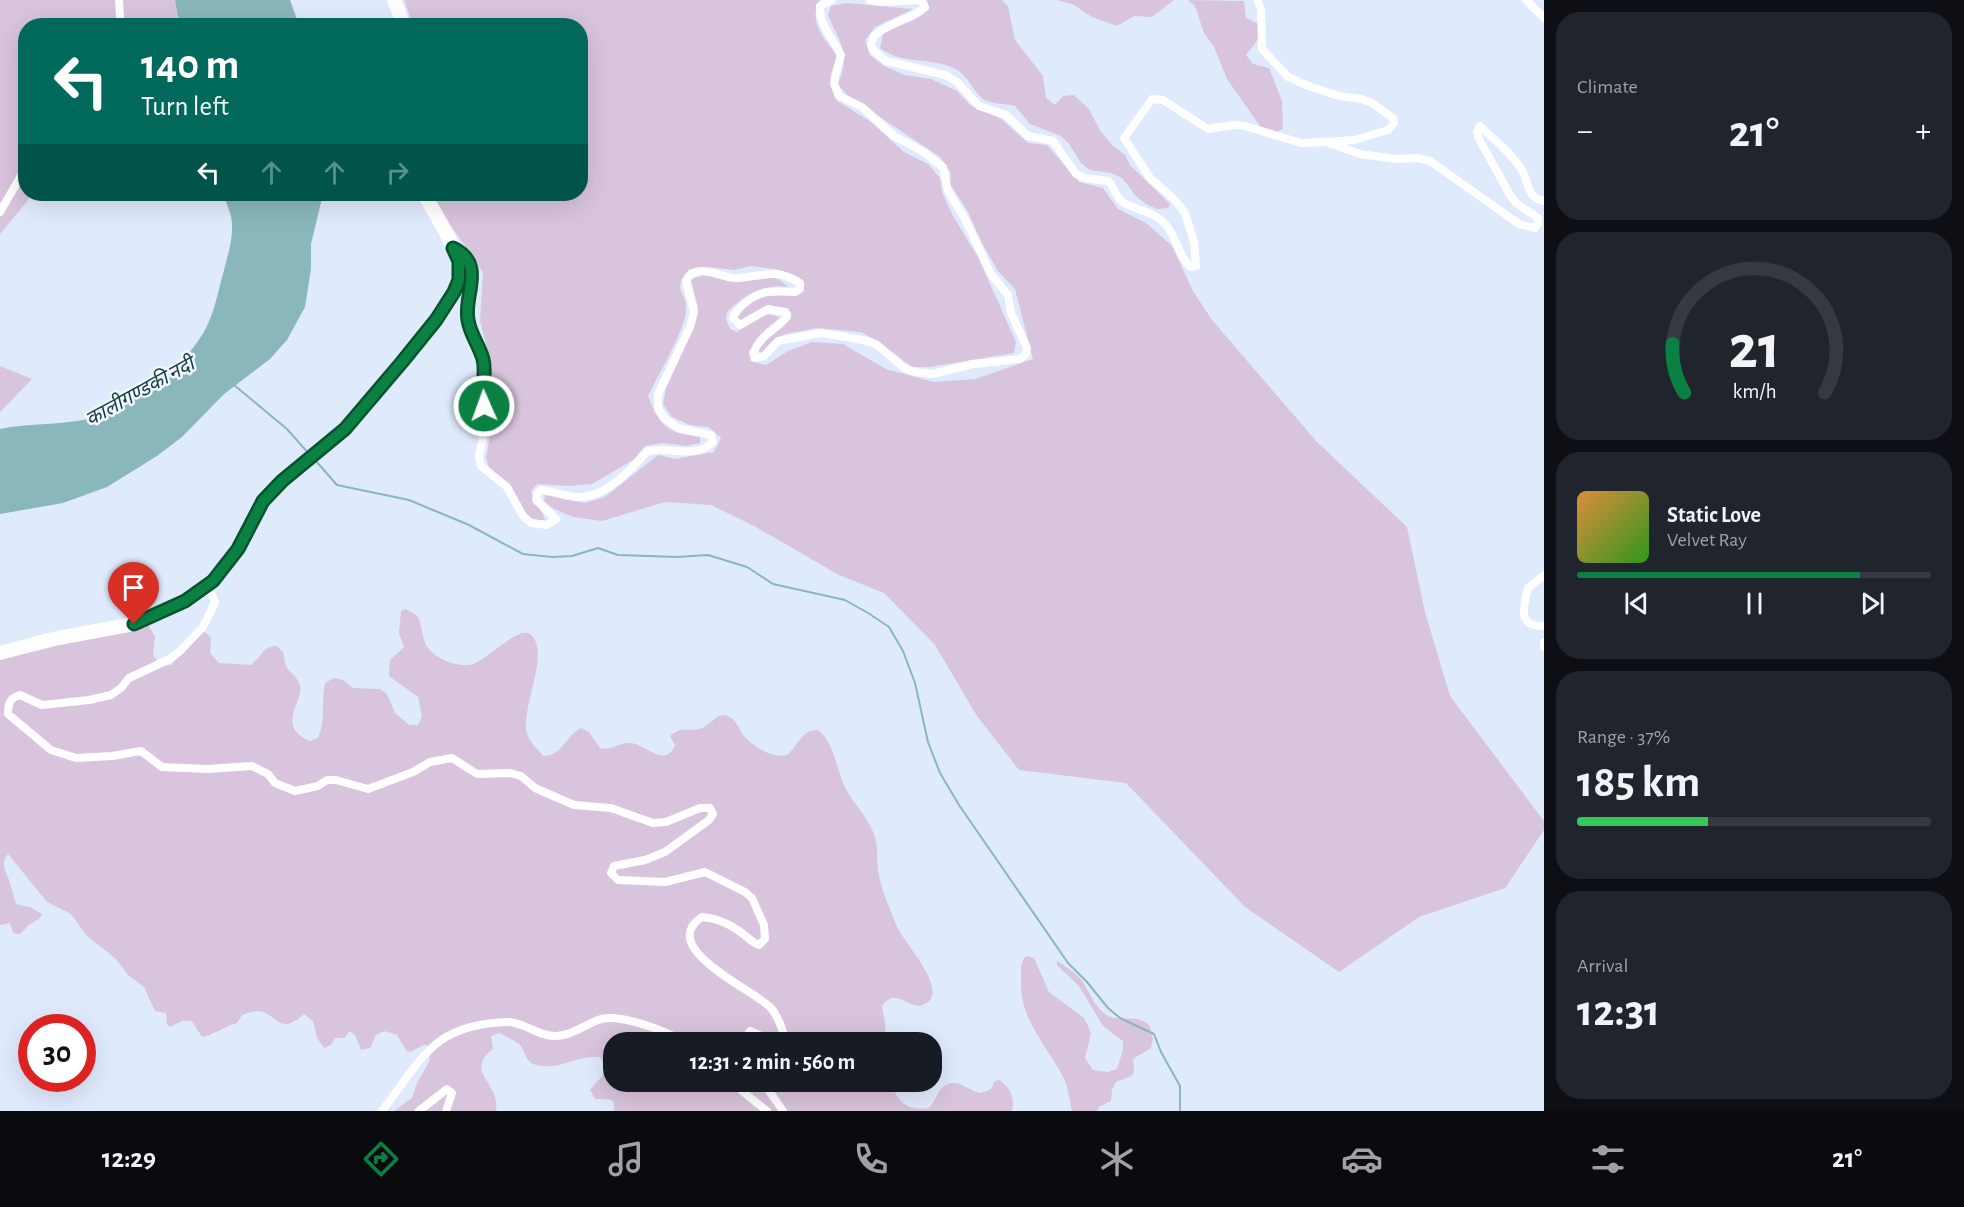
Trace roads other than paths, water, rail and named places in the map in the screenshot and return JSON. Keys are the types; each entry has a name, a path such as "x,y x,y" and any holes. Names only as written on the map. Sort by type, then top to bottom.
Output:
{"highway":[{"path":"394,0 401,18"},
{"path":"0,653 53,639 134,624 203,591 213,581 238,549 263,501 332,441 402,362 446,306 459,280 459,261 428,201"}],"street":[{"path":"119,0 120,18"},
{"path":"453,248 462,254 470,268 472,284 467,318 483,360 482,389 486,427 479,456 481,466 507,487 522,516 536,525 547,525 556,519 536,500 541,490 575,498 586,497 618,480 648,451 688,452 704,448 714,442 711,435 684,430 669,422 658,409 658,394 690,327 694,312 686,281 689,275 710,271 728,278 739,279 764,273 793,278 800,283 800,289 795,292 767,291 757,294 734,313 733,318 740,325 754,314 768,309 785,312 787,317 764,335 757,345 753,353 755,358 765,356 778,341 821,333 863,339 876,344 904,368 915,372 933,374 973,364 1020,359 1026,354 1027,348 1011,313 1008,295 991,274 965,219 948,191 943,167 922,151 900,140 867,111 844,100 837,92 835,76 842,55 827,34 820,11 820,6 832,0"},
{"path":"870,0 881,2 921,0 925,7 874,36 871,45 878,55 897,65 945,75 957,82 979,106 1006,115 1028,136 1053,141 1076,174 1084,178 1108,181 1124,204 1151,213 1163,221 1173,233 1185,260 1191,267 1196,266 1196,256 1185,213 1173,198 1150,178 1124,138 1149,102 1157,98 1163,100 1208,129 1234,125 1245,126 1301,143 1354,140 1388,130 1394,123 1393,118 1372,103 1311,87 1286,75 1262,49 1261,12 1257,0"},
{"path":"1526,0 1544,18"},
{"path":"1326,142 1349,152 1366,156 1396,159 1417,158 1430,161 1519,224 1535,228 1538,218 1516,203 1510,195 1479,139 1477,132 1480,126 1512,158 1524,174 1531,194 1544,201"},
{"path":"0,212 18,180"},
{"path":"1544,575 1528,588 1524,614 1527,622 1533,626 1544,626"},
{"path":"203,591 211,593 215,602 211,614 189,642 168,660 129,678 111,695 42,705 20,695 13,697 8,704 8,714 51,750 76,759 141,751 162,767 252,766 268,774 275,783 295,791 318,786 327,780 336,780 368,789 413,772 430,762 452,758 477,774 510,773 520,776 535,788 573,805 611,808 653,824 666,822 700,808 710,808 713,814 709,820 665,852 645,860 614,866 611,873 618,880 665,882 705,872 745,892 760,911 764,925 765,939 759,945 752,943 737,930 724,923 702,917 689,931 689,939 714,969 772,1008 782,1032"},
{"path":"1544,642 1544,647"},
{"path":"382,1111 427,1050 466,1026 485,1022 516,1023 554,1036 573,1033 598,1020 613,1017 663,1032"},
{"path":"419,1111 447,1089 452,1093 452,1098 446,1111"},
{"path":"743,1092 767,1111"},
{"path":"770,1092 783,1111"}],"waterway":[{"path":"234,385 287,429 309,454"},
{"path":"315,460 337,485 409,500 469,525 523,554 552,557 572,556 598,548 618,555 677,557 708,555 747,567 773,584 845,600 889,627 903,651 915,683 928,742 940,773 959,805 1068,963 1108,1008 1120,1018 1154,1034 1180,1086 1180,1111"}],"water label":[{"name":"कालीगण्डकी नदी","path":"140,392"}]}
